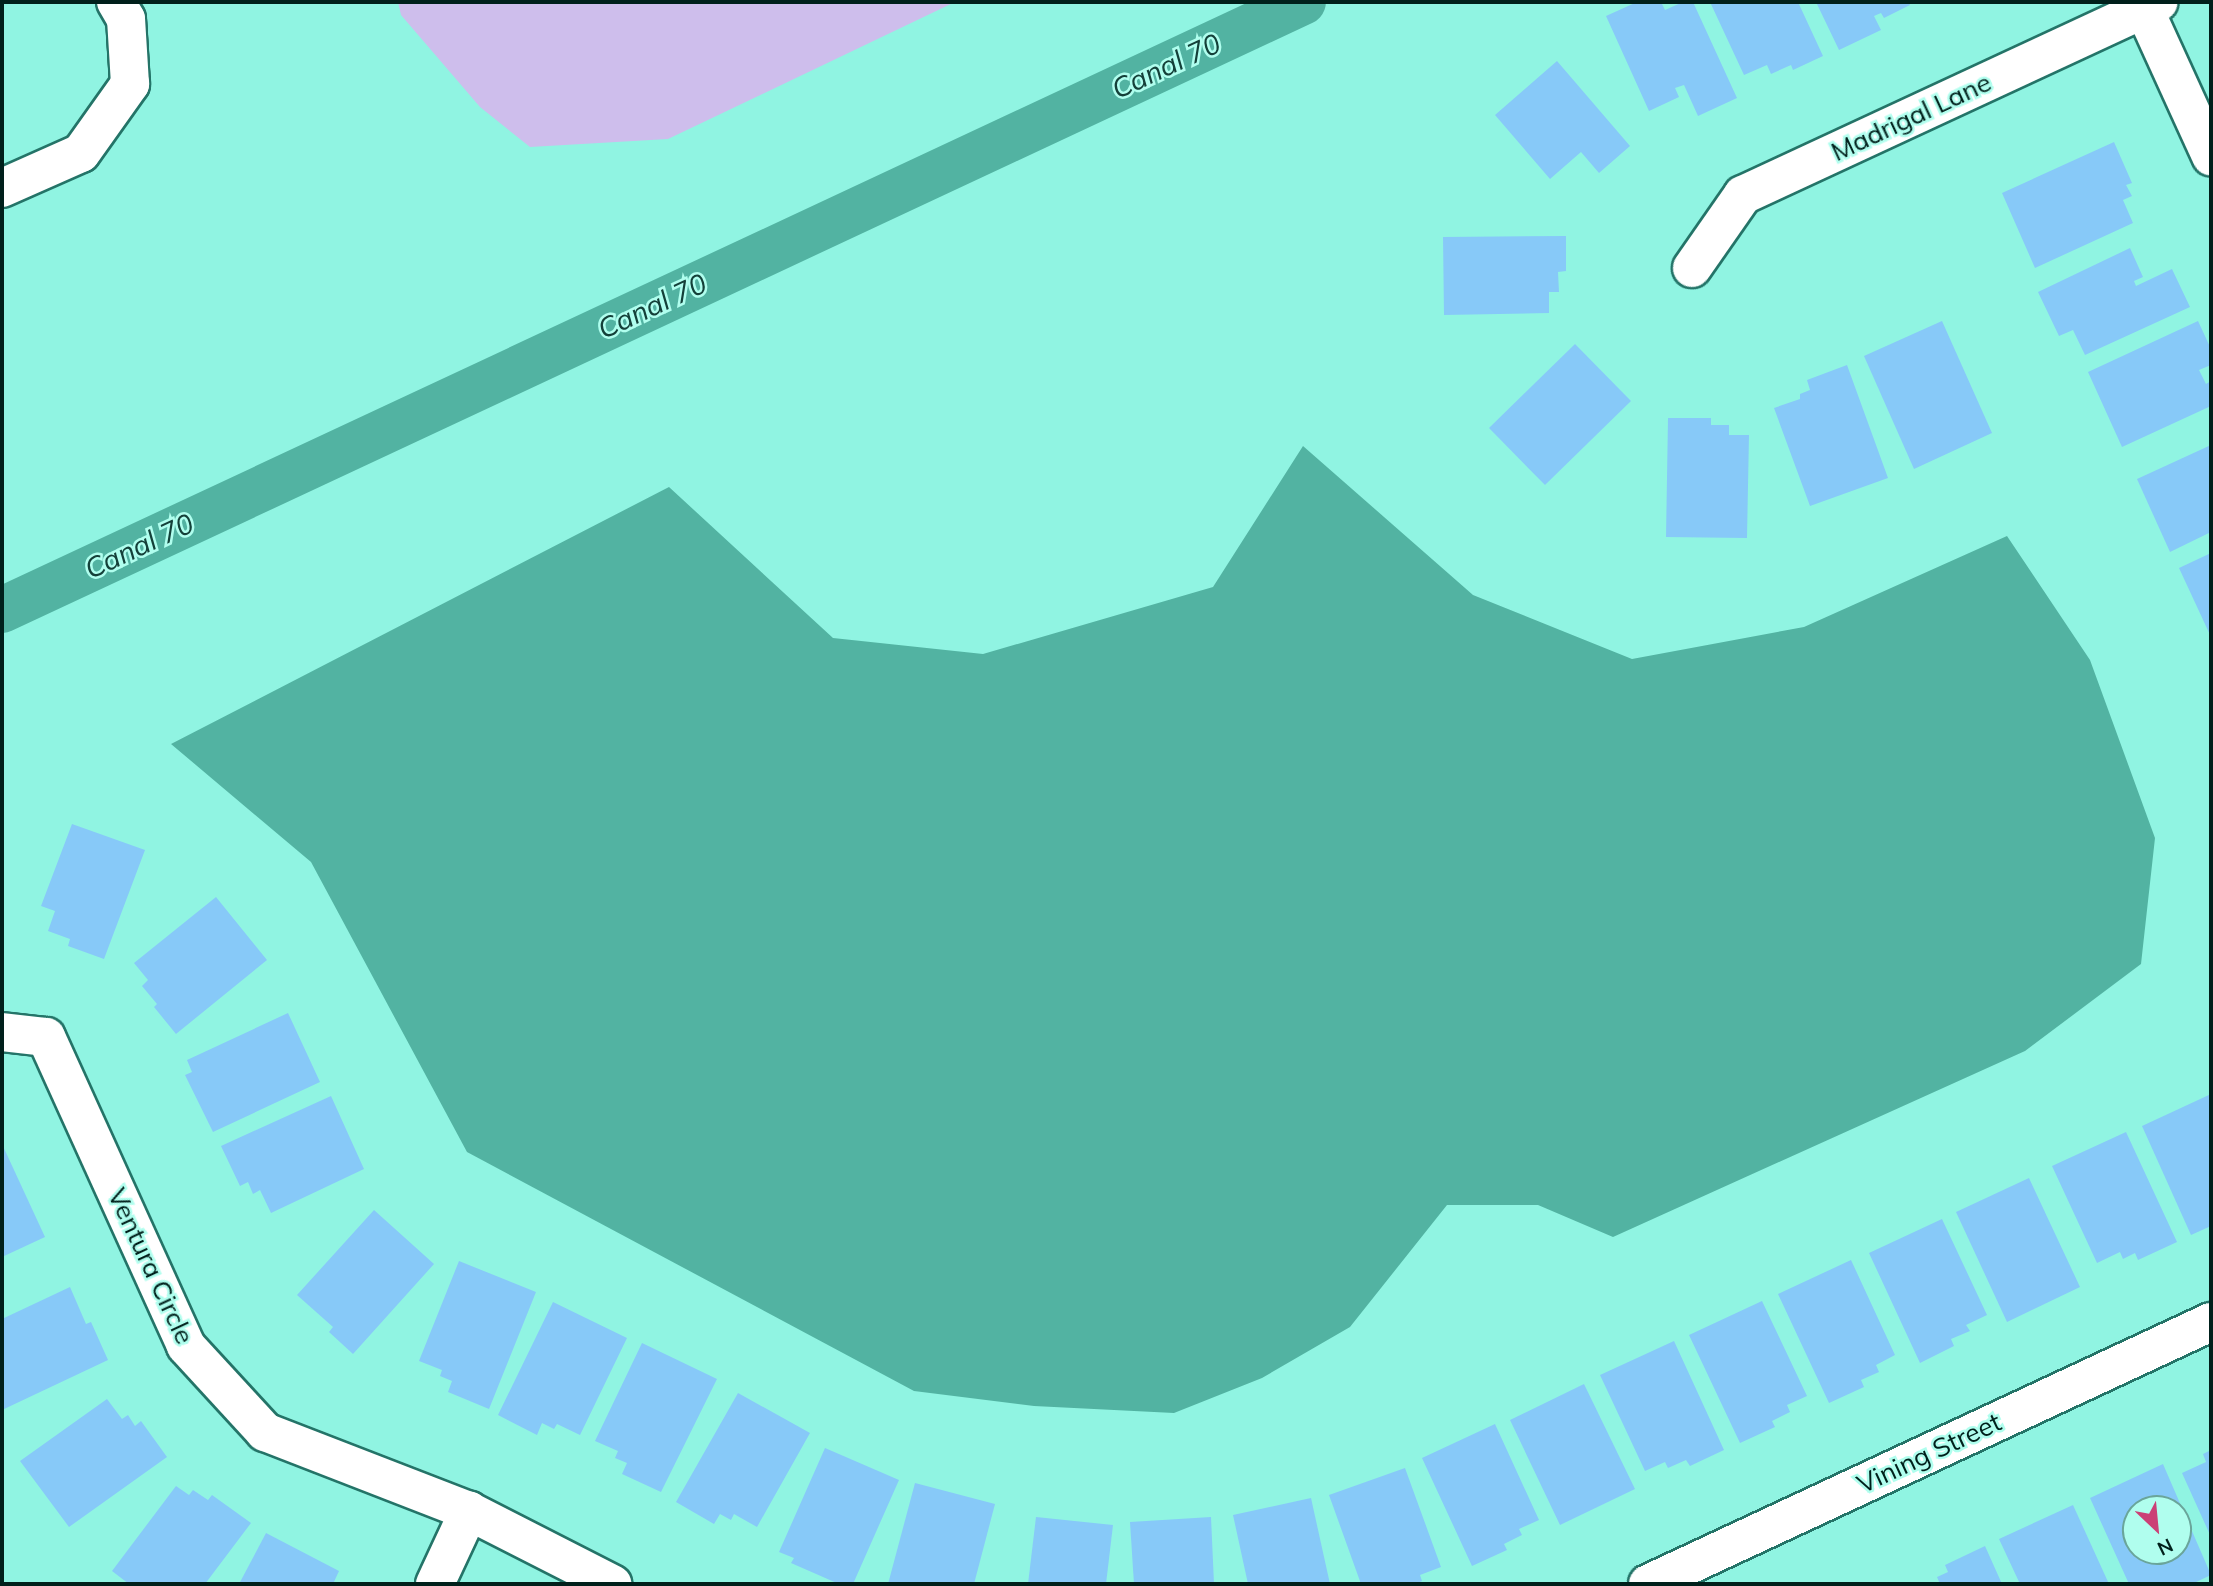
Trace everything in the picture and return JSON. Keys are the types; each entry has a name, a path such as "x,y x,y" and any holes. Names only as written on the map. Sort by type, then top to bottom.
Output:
{"street":[{"path":"2,188 81,153 130,84 125,19 116,2"},
{"path":"2151,5 2211,156"},
{"name":"Madrigal Lane","path":"1692,268 1743,195 2151,5"},
{"name":"Ventura Circle","path":"2,1031 46,1037 186,1346 265,1432 469,1511"},
{"name":"Vining Street","path":"1648,1584 2211,1322"},
{"path":"435,1584 469,1511 612,1584"}],"shaded area":[{"path":"398,2 955,2 668,139 530,147 480,107 401,15"}],"water":[{"path":"1303,446 1473,595 1632,659 1804,627 2007,536 2090,660 2155,838 2141,964 2025,1051 1613,1237 1538,1205 1447,1205 1350,1327 1262,1378 1174,1413 1034,1406 914,1391 467,1152 311,862 171,744 669,487 833,638 983,654 1213,587"}],"building":[{"path":"1637,2 1661,2 1665,10 1683,2 1693,2 1737,98 1698,116 1684,85 1675,88 1679,97 1649,111 1606,16"},
{"path":"1710,2 1798,2 1823,56 1793,70 1791,65 1771,74 1767,65 1744,75"},
{"path":"1816,2 1908,2 1910,5 1884,18 1881,13 1874,16 1881,30 1839,50"},
{"path":"1557,61 1630,146 1599,173 1581,152 1550,179 1495,115"},
{"path":"2114,142 2132,183 2126,185 2132,196 2123,200 2133,223 2035,268 2002,193"},
{"path":"1566,236 1566,271 1558,272 1559,292 1549,292 1549,313 1444,315 1443,237"},
{"path":"2130,248 2143,277 2134,281 2136,286 2172,269 2190,307 2085,355 2073,330 2059,336 2038,292"},
{"path":"1942,321 1992,433 1914,469 1864,356"},
{"path":"2198,321 2211,349 2211,365 2199,370 2206,384 2211,381 2211,406 2122,447 2088,372"},
{"path":"1575,344 1631,401 1545,485 1489,428"},
{"path":"1847,365 1888,478 1810,506 1774,408 1800,399 1800,394 1810,390 1807,380"},
{"path":"1668,418 1711,418 1711,425 1729,425 1729,435 1749,435 1747,538 1666,537"},
{"path":"2211,445 2211,532 2170,552 2137,479"},
{"path":"2211,553 2211,637 2179,568"},
{"path":"72,824 145,850 104,959 68,946 70,939 48,931 55,911 41,906"},
{"path":"216,897 267,960 176,1034 154,1007 157,1004 142,986 148,980 134,963"},
{"path":"288,1013 320,1082 213,1132 185,1075 192,1072 187,1060"},
{"path":"2211,1094 2211,1226 2191,1235 2142,1126"},
{"path":"331,1096 364,1169 271,1213 260,1190 253,1194 248,1182 240,1186 221,1146"},
{"path":"2126,1132 2177,1242 2138,1260 2135,1253 2123,1259 2120,1252 2097,1263 2052,1166"},
{"path":"2,1144 45,1237 2,1257"},
{"path":"2029,1178 2080,1287 2007,1322 1956,1212"},
{"path":"374,1210 434,1264 353,1354 329,1332 333,1327 297,1295"},
{"path":"1942,1219 1987,1315 1966,1325 1970,1331 1951,1339 1954,1346 1920,1363 1869,1253"},
{"path":"1851,1260 1895,1355 1876,1365 1879,1372 1861,1380 1864,1387 1829,1403 1778,1294"},
{"path":"459,1261 536,1292 489,1409 448,1392 452,1381 440,1376 442,1370 419,1361"},
{"path":"70,1287 86,1324 91,1322 108,1360 2,1410 2,1319"},
{"path":"1762,1301 1807,1396 1787,1405 1790,1412 1772,1421 1775,1427 1740,1443 1689,1335"},
{"path":"553,1302 627,1338 580,1435 557,1424 554,1429 542,1423 537,1435 498,1415"},
{"path":"1674,1341 1724,1450 1690,1466 1686,1460 1668,1468 1665,1462 1645,1471 1600,1375"},
{"path":"642,1343 717,1379 661,1492 622,1474 627,1463 615,1458 618,1451 595,1441"},
{"path":"1584,1384 1635,1489 1560,1525 1510,1420"},
{"path":"738,1393 810,1433 757,1527 734,1514 731,1520 720,1514 714,1524 676,1502"},
{"path":"107,1399 122,1419 128,1415 135,1426 141,1421 167,1457 69,1527 20,1461"},
{"path":"1495,1424 1539,1520 1519,1529 1522,1535 1504,1544 1507,1550 1472,1566 1422,1458"},
{"path":"825,1448 899,1480 853,1584 839,1584 791,1563 794,1558 779,1552"},
{"path":"2211,1450 2211,1537 2182,1473 2206,1462 2203,1454"},
{"path":"2163,1464 2176,1495 2122,1495 2122,1565 2192,1565 2192,1531 2211,1575 2192,1584 2129,1584 2090,1498"},
{"path":"1405,1468 1441,1567 1420,1575 1422,1581 1415,1584 1361,1584 1329,1495"},
{"path":"915,1483 995,1504 974,1584 888,1584"},
{"path":"176,1486 189,1495 193,1490 208,1500 212,1495 251,1523 205,1584 129,1584 112,1571"},
{"path":"1311,1498 1330,1584 1248,1584 1233,1515"},
{"path":"2073,1505 2109,1584 2020,1584 1999,1539"},
{"path":"1036,1517 1113,1525 1106,1584 1028,1584"},
{"path":"1211,1517 1214,1584 1134,1584 1130,1522"},
{"path":"266,1533 339,1571 333,1584 239,1584"},
{"path":"1985,1546 2002,1584 1940,1584 1937,1577 1948,1572 1945,1565"}],"waterway":[{"name":"Canal 70","path":"2,610 1303,2"}]}
